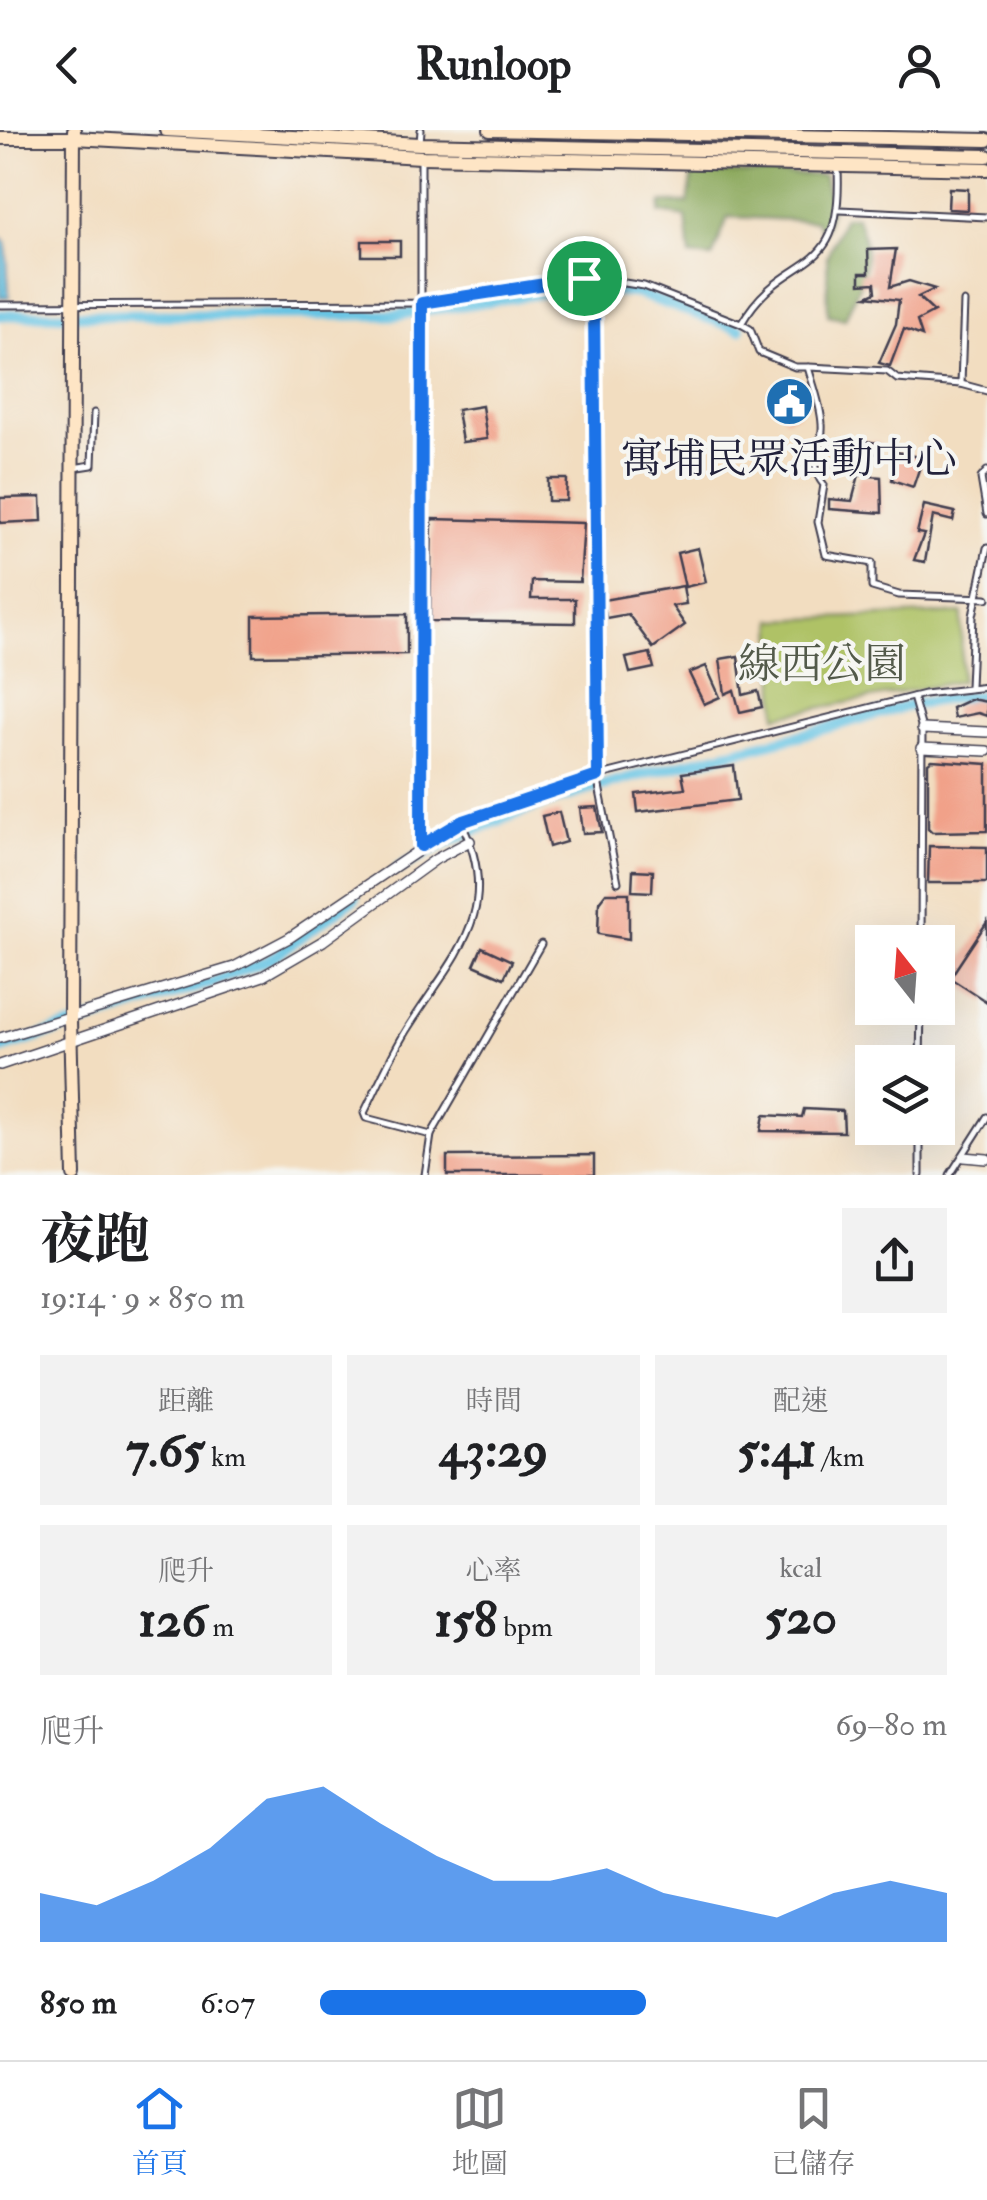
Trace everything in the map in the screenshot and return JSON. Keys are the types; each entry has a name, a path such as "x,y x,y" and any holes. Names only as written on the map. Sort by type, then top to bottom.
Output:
{"main road":[{"path":"166,130 421,144"},
{"path":"490,130 838,134 987,140"},
{"path":"74,134 74,1175"},
{"path":"0,138 74,134 421,144 837,159 987,170"},
{"path":"837,159 987,156"}],"street":[{"path":"922,728 987,732"},
{"path":"921,748 987,751"},
{"path":"0,1038 234,968 289,938 461,822 598,776"},
{"path":"0,1065 264,976 322,942 436,859 470,841"},
{"path":"964,1158 987,1159"}],"lane":[{"path":"742,324 758,295 777,279 815,260 830,239 840,210 838,134"},
{"path":"421,144 421,846"},
{"path":"840,210 987,217"},
{"path":"0,305 71,310 422,303 592,278 644,286 742,324 750,330 759,352 795,367 887,371 897,380 961,384 987,391"},
{"path":"592,278 598,776 618,882"},
{"path":"961,384 964,302"},
{"path":"808,367 822,420 814,463 815,474 824,485 818,522 826,555 872,563 872,586 899,595 983,598"},
{"path":"72,468 92,465 94,413"},
{"path":"987,470 981,478 987,514"},
{"path":"970,688 973,616 983,598 987,548"},
{"path":"598,776 913,697 987,686"},
{"path":"913,697 922,728 921,925"},
{"path":"431,1135 366,1118 364,1113 406,1032 467,941 479,893 470,841 461,822"},
{"path":"425,1175 431,1135 540,944"},
{"path":"950,1175 987,1117"},
{"path":"920,1145 920,1175"}],"green space":[{"path":"693,172 824,175 831,209 823,235 816,221 728,217 712,258 690,256 686,217 660,213 661,203 688,203"},
{"path":"844,217 856,217 866,256 845,319 828,315 827,256"},
{"name":"線西公園","path":"962,613 961,681 777,716 773,620"}],"water":[{"path":"0,237 6,242 9,297 0,297"}],"building":[{"path":"949,188 968,189 968,210 948,209"},
{"path":"362,241 400,241 400,256 362,256"},
{"path":"896,249 890,287 909,281 935,289 918,297 934,312 917,321 922,336 904,329 890,366 879,363 896,324 899,300 867,296 876,292 875,283 860,284 860,273 869,273 868,250"},
{"name":"寓埔民眾活動中心","path":"794,385 798,414 784,418 780,387"},
{"path":"482,406 487,439 462,442 457,410"},
{"path":"850,439 879,443 880,454 847,450"},
{"path":"897,452 923,458 913,487 892,480"},
{"path":"859,475 881,477 882,513 829,509 829,499 852,501"},
{"path":"548,479 567,479 566,501 548,501"},
{"path":"41,497 42,521 0,523 0,498"},
{"path":"924,505 955,512 953,521 933,516 925,562 914,560 924,534 917,533"},
{"path":"432,519 584,523 580,582 532,581 531,599 575,599 575,623 430,621"},
{"path":"698,548 706,582 685,587 677,553"},
{"path":"683,586 686,604 672,606 685,625 653,648 628,614 606,618 603,600"},
{"path":"407,614 407,654 253,656 253,616"},
{"path":"650,653 654,668 630,673 626,658"},
{"path":"738,656 743,695 758,691 762,707 740,712 734,690 725,694 720,659"},
{"path":"706,666 720,697 704,704 689,673"},
{"path":"971,699 987,702 987,716 978,713 954,718 952,708"},
{"path":"932,760 987,764 987,831 932,832 928,828 928,763"},
{"path":"734,766 738,800 638,812 636,794 685,788 682,773"},
{"path":"597,807 602,832 583,833 580,808"},
{"path":"559,812 566,842 549,847 542,816"},
{"path":"929,846 987,847 987,883 928,883"},
{"path":"633,870 653,871 652,892 632,891"},
{"path":"606,893 629,893 629,939 598,934 599,902"},
{"path":"987,922 987,1002 955,981 955,970"},
{"path":"482,947 512,961 504,978 474,965"},
{"path":"804,1109 843,1111 844,1132 761,1131 764,1115 802,1117"},
{"path":"594,1155 594,1175 447,1175 447,1156"}],"waterway":[{"path":"0,315 395,315 575,288 636,293 740,329"},
{"path":"399,868 495,822 646,773 917,704 987,696"},
{"path":"0,1049 216,981 270,959 355,898"}],"place":[{"name":"寓埔民眾活動中心","path":"789,402"}],"route":[{"path":"584,278 592,278 594,300 598,776 461,822 421,846 422,303 584,278"}]}
